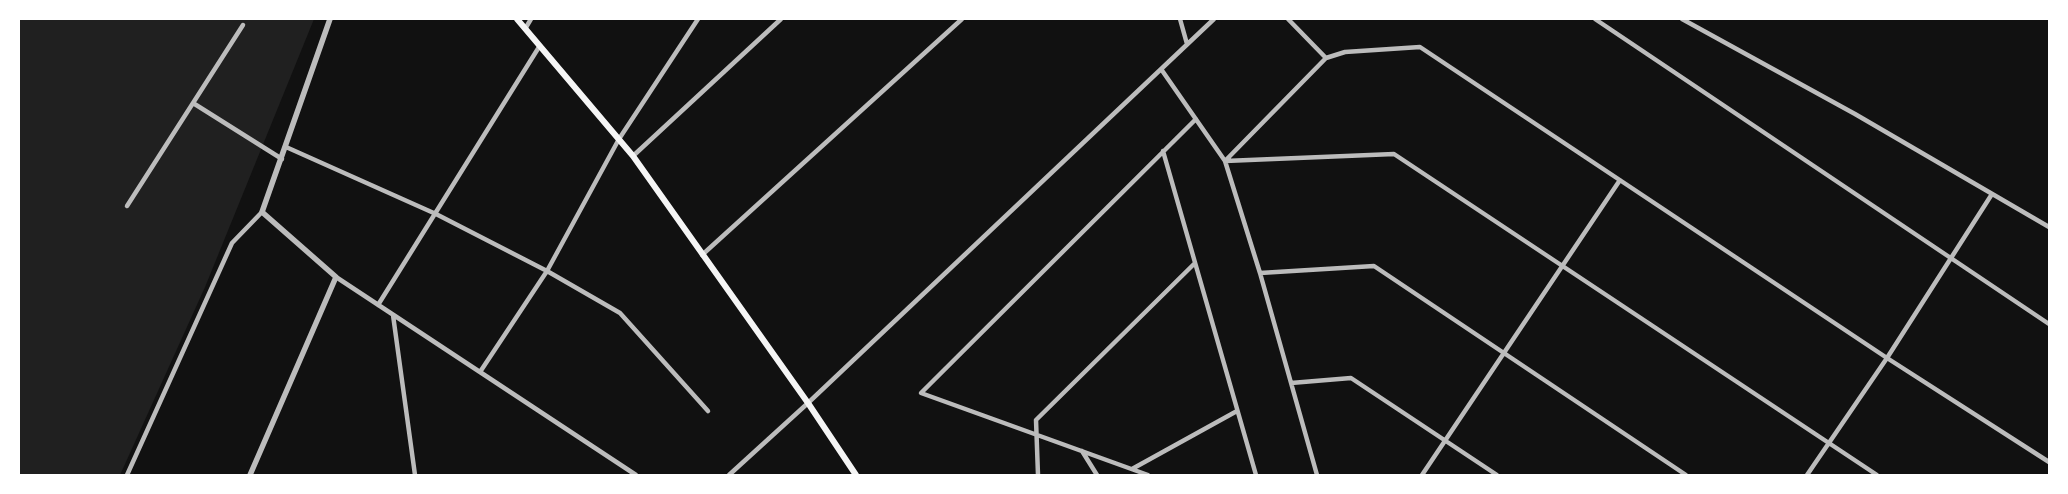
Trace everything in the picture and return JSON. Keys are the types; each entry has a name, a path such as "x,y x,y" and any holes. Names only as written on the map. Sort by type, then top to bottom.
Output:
{"main road":[{"path":"517,19 633,156 808,403 856,475"}],"street":[{"path":"127,475 232,243 262,212 330,19"},
{"path":"525,29 531,19"},
{"path":"480,372 547,271 619,139 698,19"},
{"path":"633,156 781,19"},
{"path":"702,255 962,19"},
{"path":"1180,19 1187,44"},
{"path":"729,475 808,403 1214,19"},
{"path":"1288,19 1326,58"},
{"path":"1594,19 2049,324"},
{"path":"1682,19 1855,114 2049,227"},
{"path":"127,206 243,26"},
{"path":"378,305 540,47"},
{"path":"1225,161 1326,58 1345,52 1420,47 1887,358 2049,462"},
{"path":"1161,69 1225,161 1260,274 1317,475"},
{"path":"193,103 282,159"},
{"path":"1148,475 921,392 1196,119"},
{"path":"286,146 436,214 547,271 620,313 708,411"},
{"path":"1163,151 1256,475"},
{"path":"1225,161 1394,154 1876,475"},
{"path":"1422,475 1620,180"},
{"path":"1807,475 1887,358 1992,194"},
{"path":"262,212 336,277 636,475"},
{"path":"1038,475 1036,420 1195,264"},
{"path":"1260,274 1374,266 1686,475"},
{"path":"250,475 336,277"},
{"path":"393,315 415,475"},
{"path":"1291,383 1351,378 1497,475"},
{"path":"1132,469 1237,411"},
{"path":"1082,451 1096,475"}],"shaded area":[{"path":"19,19 314,19 205,287 120,475 19,475"}]}
